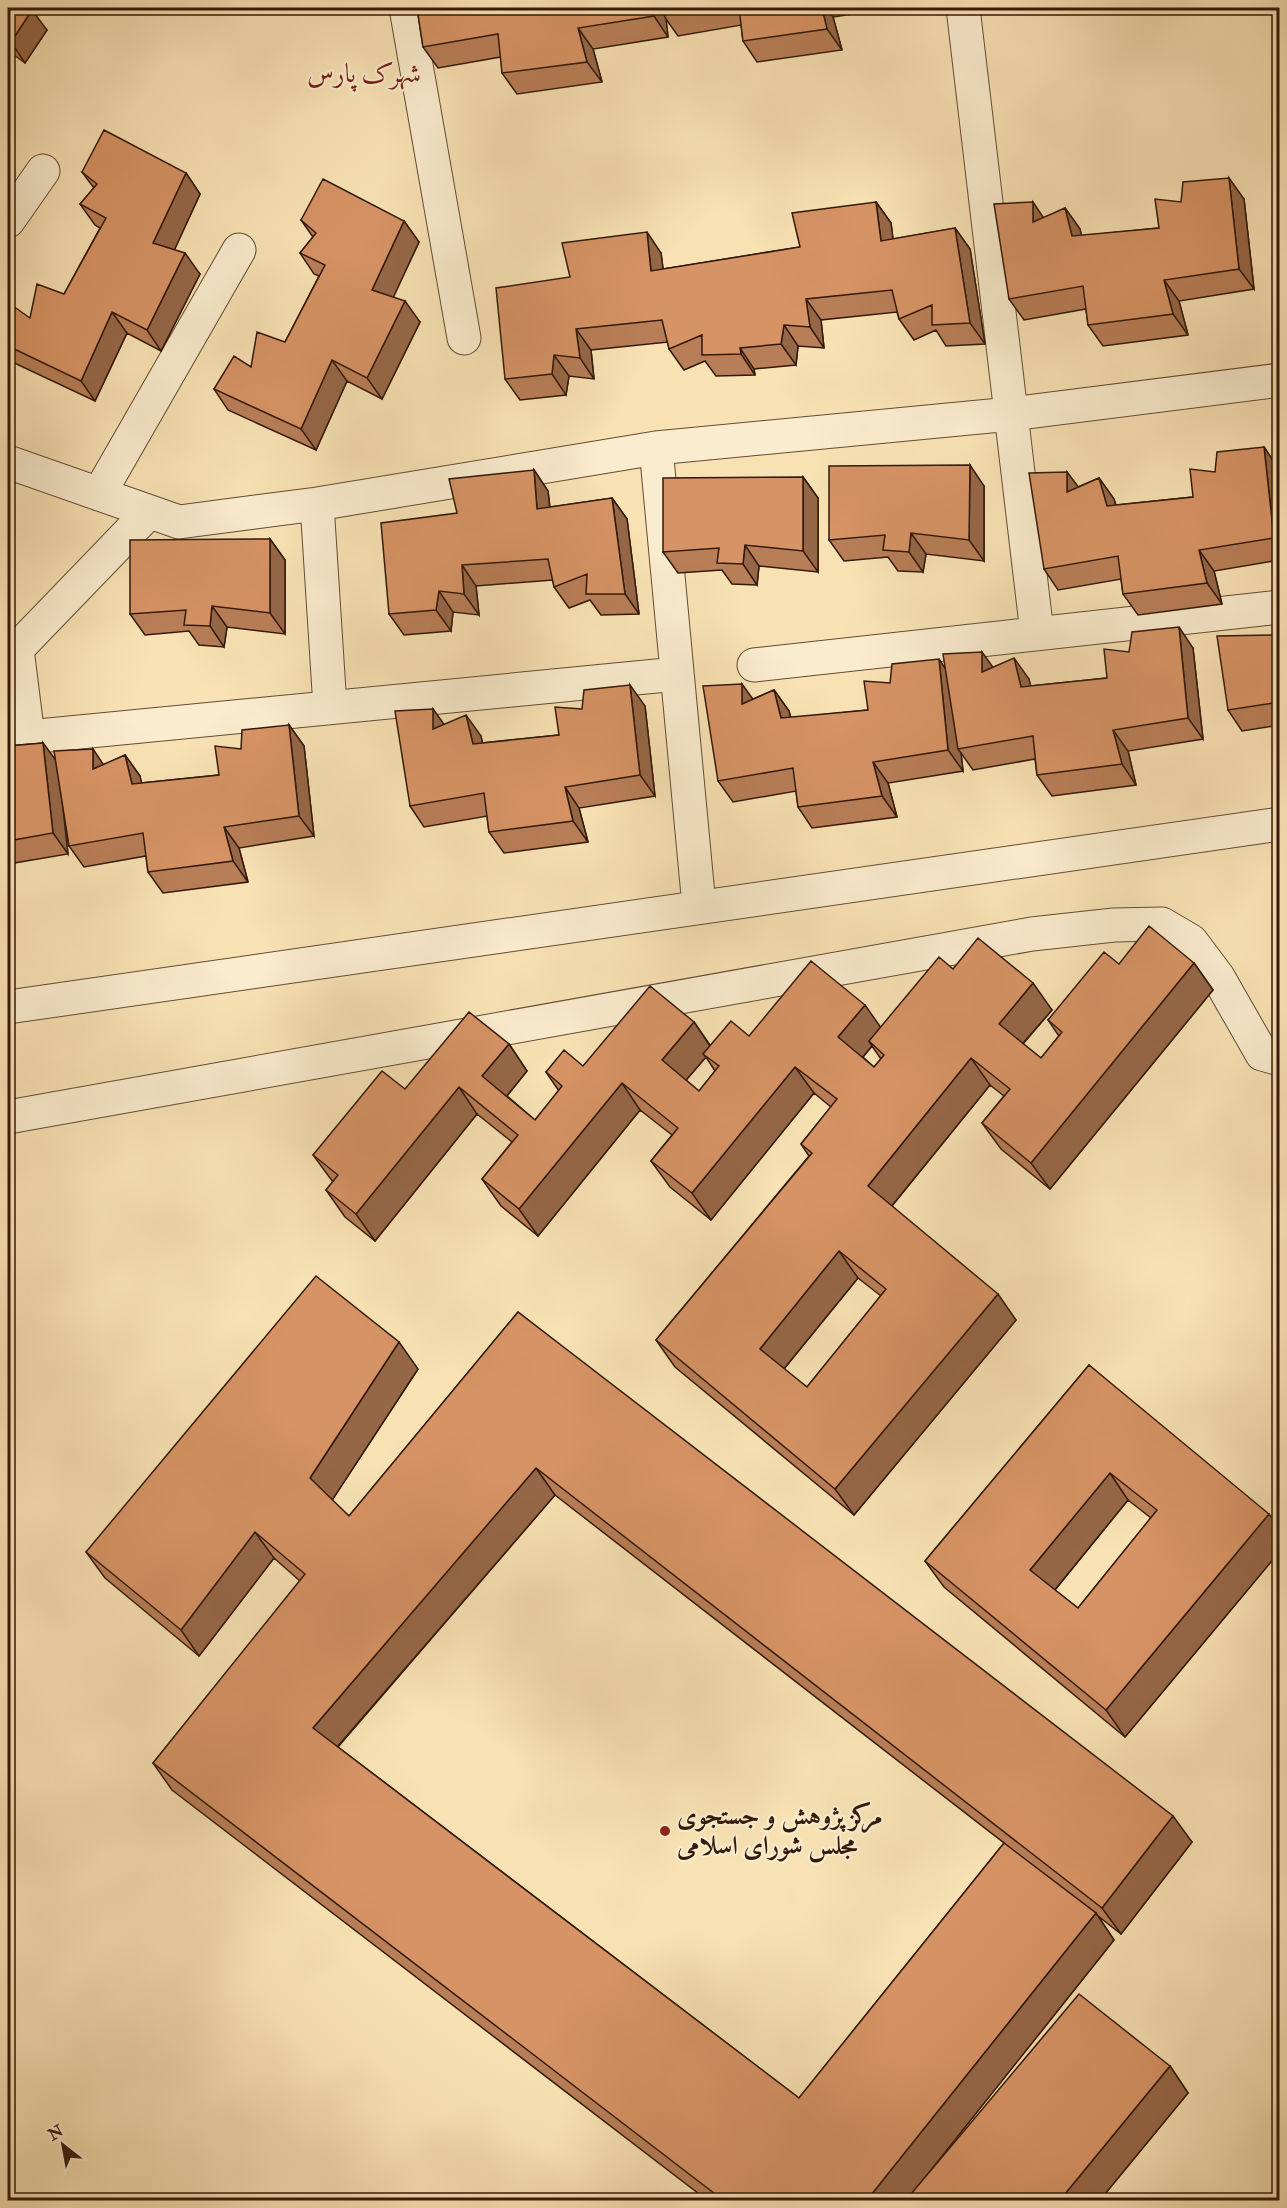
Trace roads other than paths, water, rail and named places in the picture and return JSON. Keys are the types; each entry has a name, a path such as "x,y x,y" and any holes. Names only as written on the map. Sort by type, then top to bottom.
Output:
{"street":[{"path":"406,8 464,338"},
{"path":"963,8 1037,633"},
{"path":"8,221 42,171"},
{"path":"99,494 239,250"},
{"path":"8,462 179,522 317,504 656,448 1011,414 1280,380"},
{"path":"656,448 699,906"},
{"path":"317,504 330,707"},
{"path":"149,512 17,649 28,737 677,674"},
{"path":"754,665 1280,607"},
{"path":"8,1006 1280,824"},
{"path":"8,1117 1032,934 1114,925 1162,924 1191,941 1218,977 1262,1054 1280,1059"}],"place":[{"name":"مرکز پژوهش و جستجوی مجلس شورای اسلامی","path":"665,1831"}],"district":[{"name":"شهرک پارس","path":"364,73"}]}
